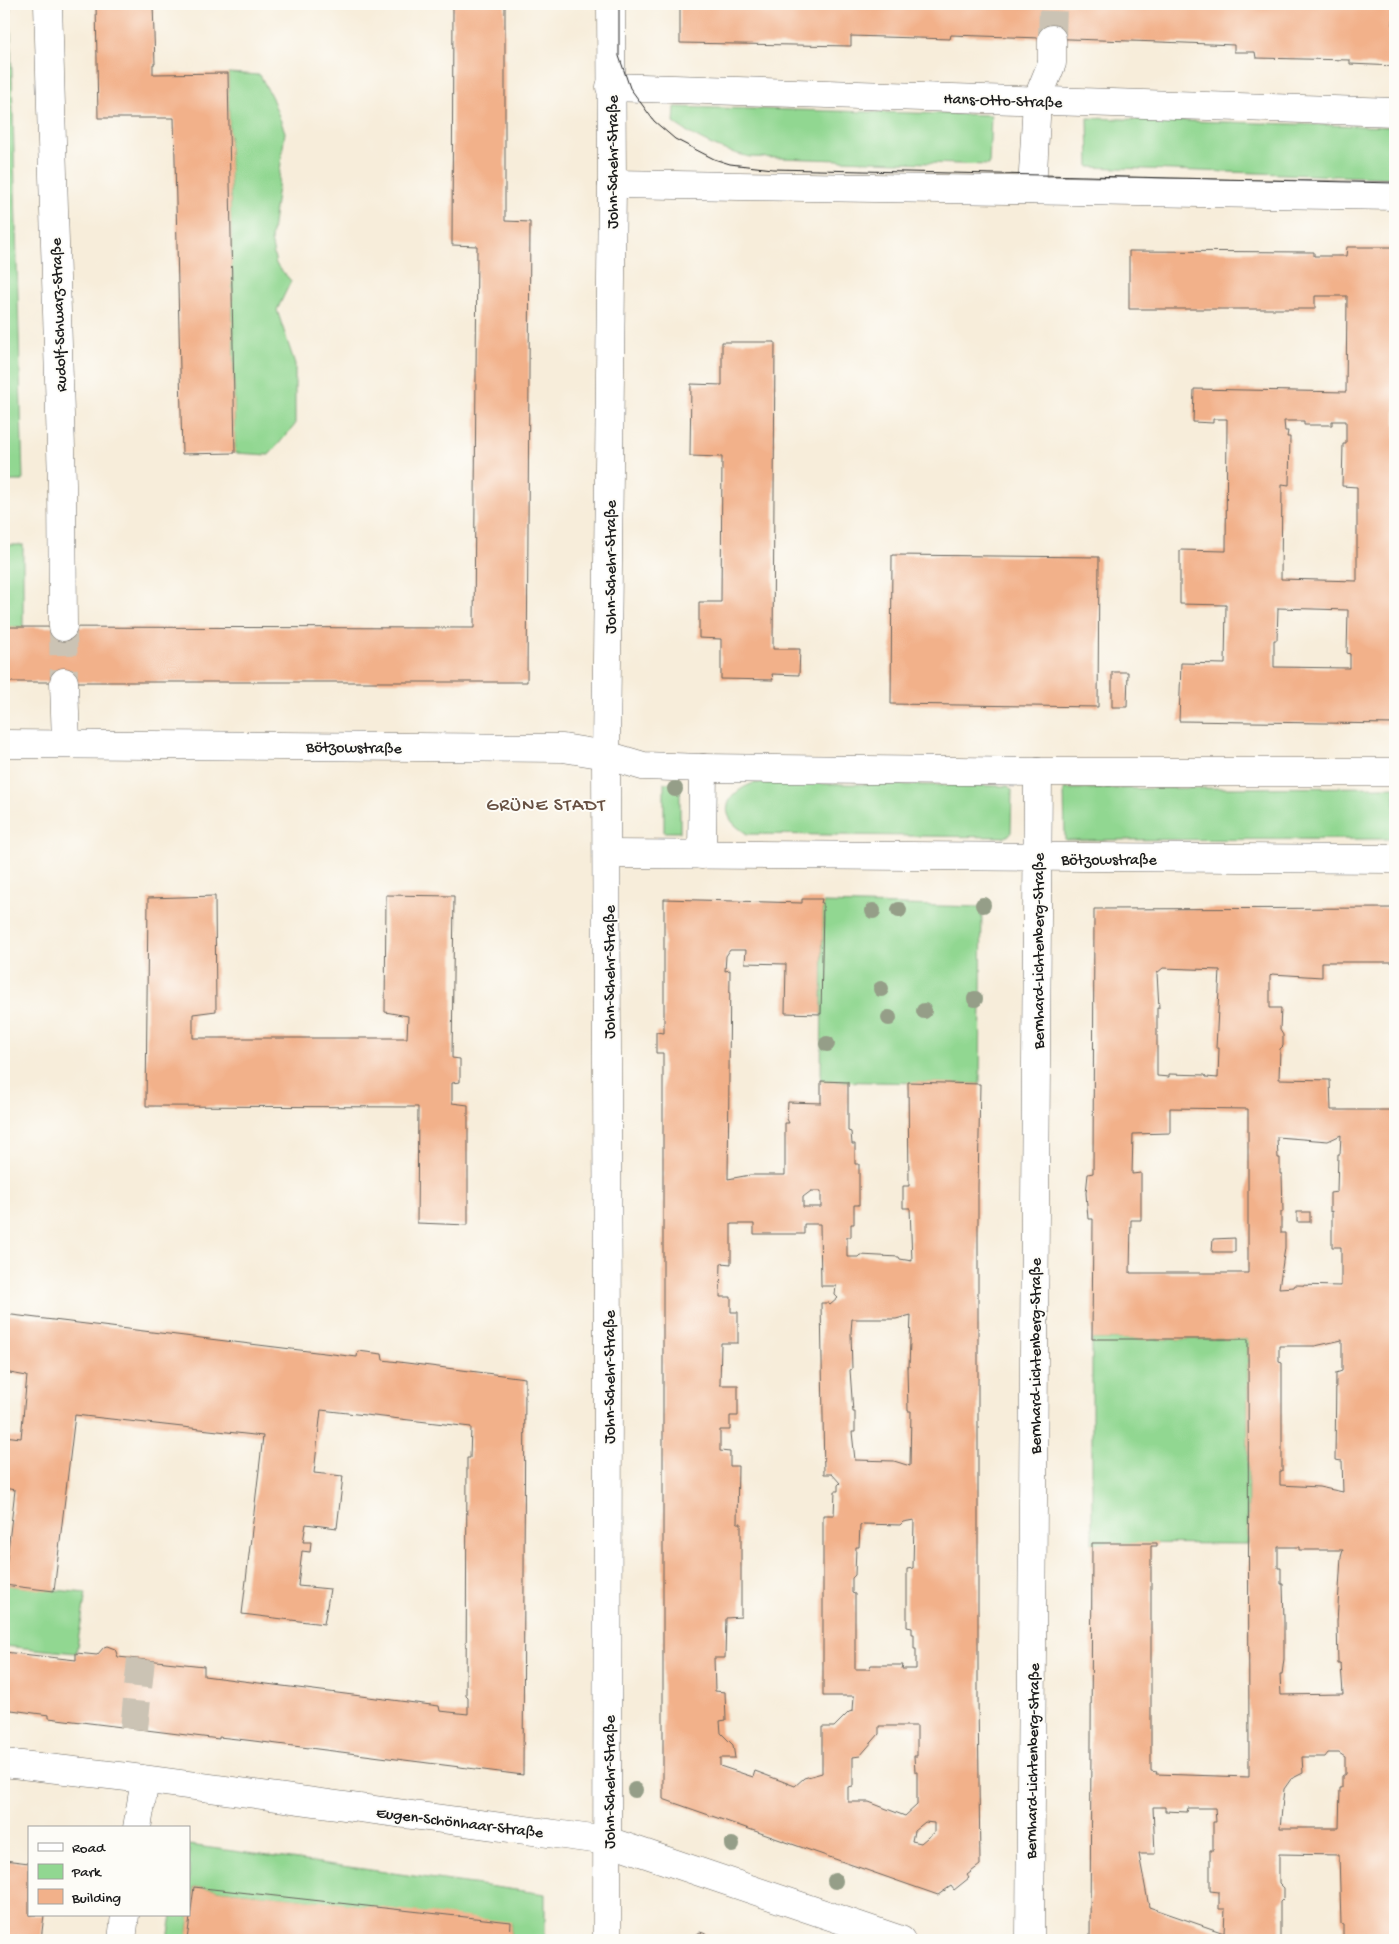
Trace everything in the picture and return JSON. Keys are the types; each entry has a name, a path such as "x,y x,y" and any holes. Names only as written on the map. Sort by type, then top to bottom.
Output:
{"street":[{"name":"Rudolf-Schwarz-Straße","path":"48,4 62,483 63,627"},
{"name":"John-Schehr-Straße","path":"607,1940 606,755 612,184 611,4"},
{"path":"1032,190 1037,100 1052,63 1052,39"},
{"name":"Hans-Otto-Straße","path":"610,87 1395,112"},
{"path":"612,184 1395,196"},
{"path":"64,682 66,743"},
{"name":"Bötzowstraße","path":"4,744 563,748 606,755 643,766 703,768 1038,772 1395,772"},
{"path":"702,855 703,768"},
{"name":"Bernhard-Lichtenberg-Straße","path":"1030,1940 1038,772"},
{"name":"Bötzowstraße","path":"607,854 1395,859"},
{"name":"Eugen-Schönhaar-Straße","path":"4,1763 608,1841 901,1940"},
{"path":"137,1826 145,1780"},
{"path":"122,1940 125,1916"}],"green space":[{"path":"4,4 10,4 23,481 4,481"},
{"path":"228,73 260,75 272,98 285,132 271,240 276,264 291,281 277,310 295,364 295,425 269,455 235,453"},
{"path":"675,107 991,115 989,165 750,157 719,148 701,140 674,123"},
{"path":"1088,118 1395,127 1395,178 1089,167"},
{"path":"4,545 23,545 23,627 4,627"},
{"path":"664,783 680,783 680,832 664,832"},
{"path":"754,783 1008,786 1012,790 1011,832 1005,837 747,834 734,824 727,810 728,804 735,794"},
{"path":"1395,787 1395,839 1065,840 1064,789"},
{"path":"823,903 982,907 980,1084 821,1081"},
{"path":"1092,1339 1248,1339 1248,1544 1092,1543"},
{"path":"4,1585 86,1593 76,1653 4,1646"},
{"path":"190,1845 545,1894 545,1940 510,1940 511,1923 194,1887 187,1940 168,1940 172,1916 190,1916"}],"building":[{"path":"96,4 153,4 155,64 153,64 153,74 228,73 235,453 182,454 174,118 98,118"},
{"path":"453,4 505,4 505,221 530,222 527,682 4,682 4,627 474,628 477,246 452,245"},
{"path":"680,4 1393,4 1395,66 1350,64 1350,60 1256,58 1255,52 1234,52 1234,45 951,35 950,39 851,36 851,46 680,43"},
{"path":"1347,247 1395,247 1395,724 1179,721 1181,663 1225,664 1226,605 1180,604 1180,550 1226,551 1227,419 1213,419 1213,423 1193,422 1194,389 1346,392 1347,296 1315,296 1315,309 1129,309 1129,251 1314,252 1314,256 1346,256","holes":["1284,421 1304,421 1304,425 1332,425 1332,421 1346,421 1346,444 1343,444 1342,486 1357,487 1357,581 1281,579 1282,484 1289,485 1290,437 1287,437 1288,431 1285,431","1278,608 1348,610 1347,653 1350,654 1350,668 1274,667 1274,640 1277,640"]},
{"path":"722,342 775,342 773,649 800,649 799,675 772,674 773,680 721,679 721,639 699,638 699,602 721,602 722,457 690,456 691,384 722,385"},
{"path":"892,555 1099,557 1098,707 891,704"},
{"path":"1112,672 1128,672 1127,707 1112,707"},
{"path":"386,895 454,896 452,1058 460,1059 460,1082 452,1083 452,1103 468,1105 468,1225 417,1223 418,1107 146,1106 148,898 215,896 216,1011 193,1014 193,1038 407,1038 408,1016 385,1012"},
{"path":"664,899 802,903 802,899 822,899 821,1014 785,1013 786,964 745,963 746,950 730,950 726,956 725,971 730,970 728,1179 750,1175 785,1175 785,1123 789,1123 787,1119 788,1102 821,1103 821,1081 848,1082 848,1131 851,1132 852,1144 855,1144 855,1164 859,1164 859,1205 854,1205 854,1224 851,1224 851,1237 847,1237 847,1257 858,1257 860,1255 899,1257 900,1259 912,1261 910,1208 903,1208 903,1186 909,1186 908,1082 980,1084 978,1186 978,1697 980,1865 967,1875 969,1878 954,1890 951,1886 938,1895 663,1799 663,1053 656,1053 656,1032 664,1033","holes":["811,1191 821,1191 821,1207 803,1207 803,1197","731,1224 754,1224 754,1234 804,1234 804,1224 820,1224 821,1286 836,1286 835,1295 838,1298 830,1305 828,1303 821,1303 824,1474 832,1474 840,1483 838,1491 835,1491 834,1515 823,1515 823,1696 854,1696 853,1711 849,1712 834,1727 822,1727 822,1773 804,1778 795,1786 755,1771 753,1777 720,1766 720,1758 735,1758 733,1745 721,1733 720,1721 726,1720 725,1692 715,1691 714,1658 725,1658 726,1618 741,1617 741,1523 737,1523 738,1466 730,1466 730,1452 720,1451 720,1430 730,1430 730,1416 738,1416 738,1385 720,1385 721,1343 738,1343 738,1312 731,1312 731,1297 720,1297 721,1263 731,1264","911,1315 909,1367 907,1367 908,1411 911,1411 910,1466 894,1461 855,1460 852,1432 855,1432 855,1412 853,1412 850,1370 852,1369 852,1319 896,1319","914,1520 913,1568 907,1569 907,1627 912,1628 912,1634 914,1634 916,1669 902,1669 903,1665 871,1665 869,1669 855,1669 855,1594 852,1593 852,1578 855,1575 856,1547 859,1547 860,1526 863,1524 900,1525 903,1522","879,1726 917,1726 917,1756 914,1756 915,1772 917,1772 917,1805 905,1816 869,1802 848,1802 848,1787 853,1786 853,1757 860,1756 879,1734","925,1822 934,1823 934,1832 921,1843 912,1841 914,1831"]},
{"path":"1395,908 1395,962 1322,962 1322,977 1272,974 1270,976 1270,1008 1281,1008 1280,1030 1283,1035 1283,1046 1280,1049 1279,1079 1330,1080 1331,1110 1395,1110 1395,1940 1343,1940 1339,1855 1279,1854 1279,1883 1284,1888 1284,1898 1280,1902 1281,1940 1090,1940 1092,1543 1157,1543 1157,1546 1151,1546 1151,1771 1157,1772 1156,1774 1249,1777 1248,1339 1092,1339 1093,1219 1088,1219 1086,1193 1088,1174 1093,1173 1094,909","holes":["1163,968 1220,970 1216,1048 1219,1048 1218,1078 1206,1077 1205,1075 1169,1074 1169,1077 1157,1076 1157,1008 1159,1008 1157,973","1170,1108 1248,1109 1248,1273 1130,1273 1131,1220 1141,1220 1141,1173 1132,1174 1133,1134 1170,1133","1341,1135 1340,1154 1338,1154 1337,1192 1330,1193 1332,1247 1341,1247 1341,1286 1295,1285 1294,1287 1279,1288 1285,1248 1285,1233 1281,1233 1281,1212 1283,1212 1282,1174 1280,1174 1277,1137 1328,1141","1342,1340 1342,1371 1336,1373 1335,1460 1342,1461 1343,1492 1319,1487 1280,1485 1280,1471 1282,1471 1282,1363 1279,1362 1279,1346 1315,1346","1278,1547 1299,1547 1299,1550 1343,1550 1337,1622 1338,1664 1341,1664 1343,1694 1281,1695 1280,1674 1282,1674 1284,1659 1281,1568 1278,1568","1328,1753 1339,1753 1345,1757 1345,1774 1342,1776 1342,1788 1340,1788 1339,1828 1280,1828 1284,1789 1291,1779 1303,1773 1302,1757 1325,1757","1153,1807 1165,1807 1165,1811 1187,1812 1188,1808 1215,1808 1216,1822 1213,1822 1213,1850 1210,1850 1210,1891 1219,1892 1219,1909 1225,1909 1224,1933 1149,1907 1139,1854 1155,1854"]},
{"path":"1297,1212 1310,1212 1310,1222 1297,1222"},
{"path":"1235,1238 1235,1252 1212,1252 1213,1239"},
{"path":"4,1314 357,1357 358,1351 382,1354 383,1360 525,1378 523,1775 246,1740 219,1737 219,1739 49,1718 49,1715 4,1709 4,1652 76,1660 76,1653 97,1655 107,1646 115,1649 118,1657 204,1666 204,1676 439,1706 440,1711 468,1714 468,1697 466,1695 467,1458 470,1458 471,1427 321,1410 314,1473 343,1476 337,1528 306,1524 303,1542 311,1542 310,1552 302,1551 298,1586 330,1589 324,1624 242,1614 263,1436 75,1415 54,1591 4,1585 15,1490 4,1488 4,1436 21,1438 27,1376 4,1372"},
{"path":"4,1860 28,1863 28,1916 44,1916 41,1940 4,1937"},
{"path":"194,1887 511,1922 510,1940 187,1940"},
{"path":"700,1932 724,1940 688,1940"}],"tunnel":[{"path":"1052,39 1053,4"},
{"path":"63,627 64,682"},
{"path":"134,1729 141,1659"}],"tram line":[{"path":"619,4 619,56 630,88 654,121 675,139 714,159 730,164 773,169 1395,183"}],"district":[{"name":"GRÜNE STADT","path":"546,803"}]}
